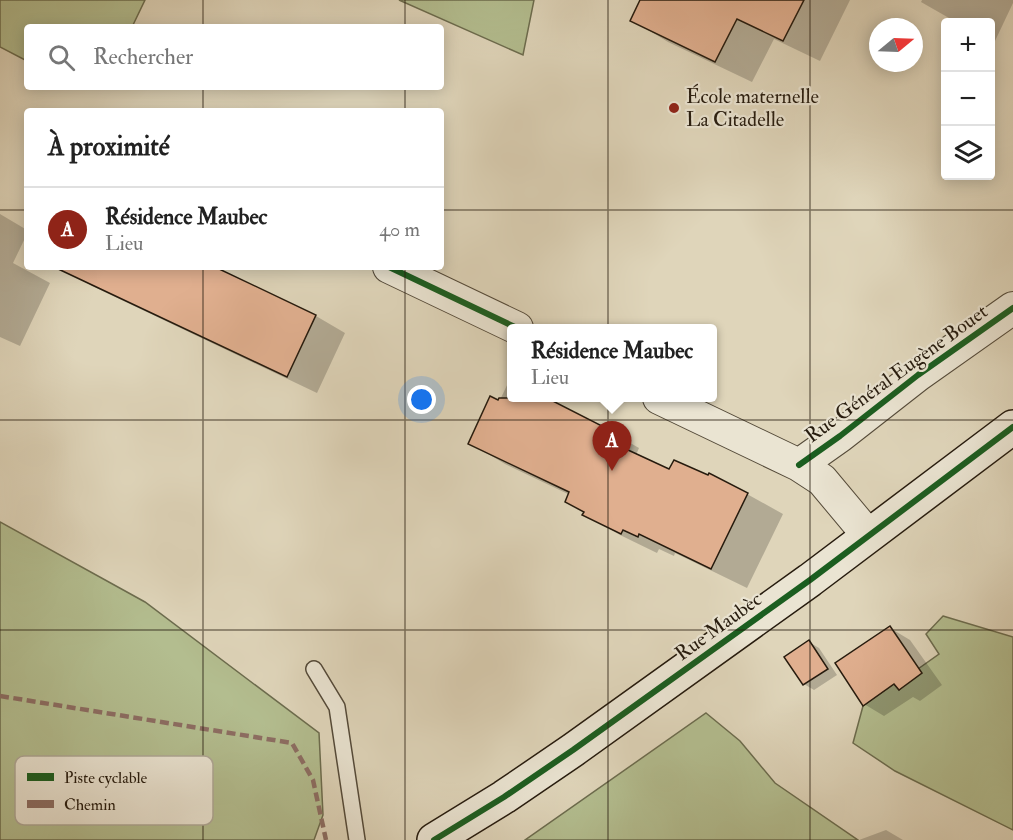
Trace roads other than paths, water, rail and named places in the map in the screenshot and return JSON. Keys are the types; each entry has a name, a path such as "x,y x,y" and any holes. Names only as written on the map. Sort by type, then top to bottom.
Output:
{"main road":[{"name":"Rue Maubèc","path":"434,840 504,797 573,750 810,580 1013,427"}],"street":[{"path":"395,270 509,324"},
{"name":"Rue Général Eugène Bouet","path":"799,465 918,375 1013,308"},
{"path":"667,402 799,465 822,480 868,535"}],"lane":[{"path":"314,669 337,707 357,840"}],"place":[{"name":"École maternelle La Citadelle","path":"674,108"},
{"name":"Résidence Maubec","path":"612,471"}]}
